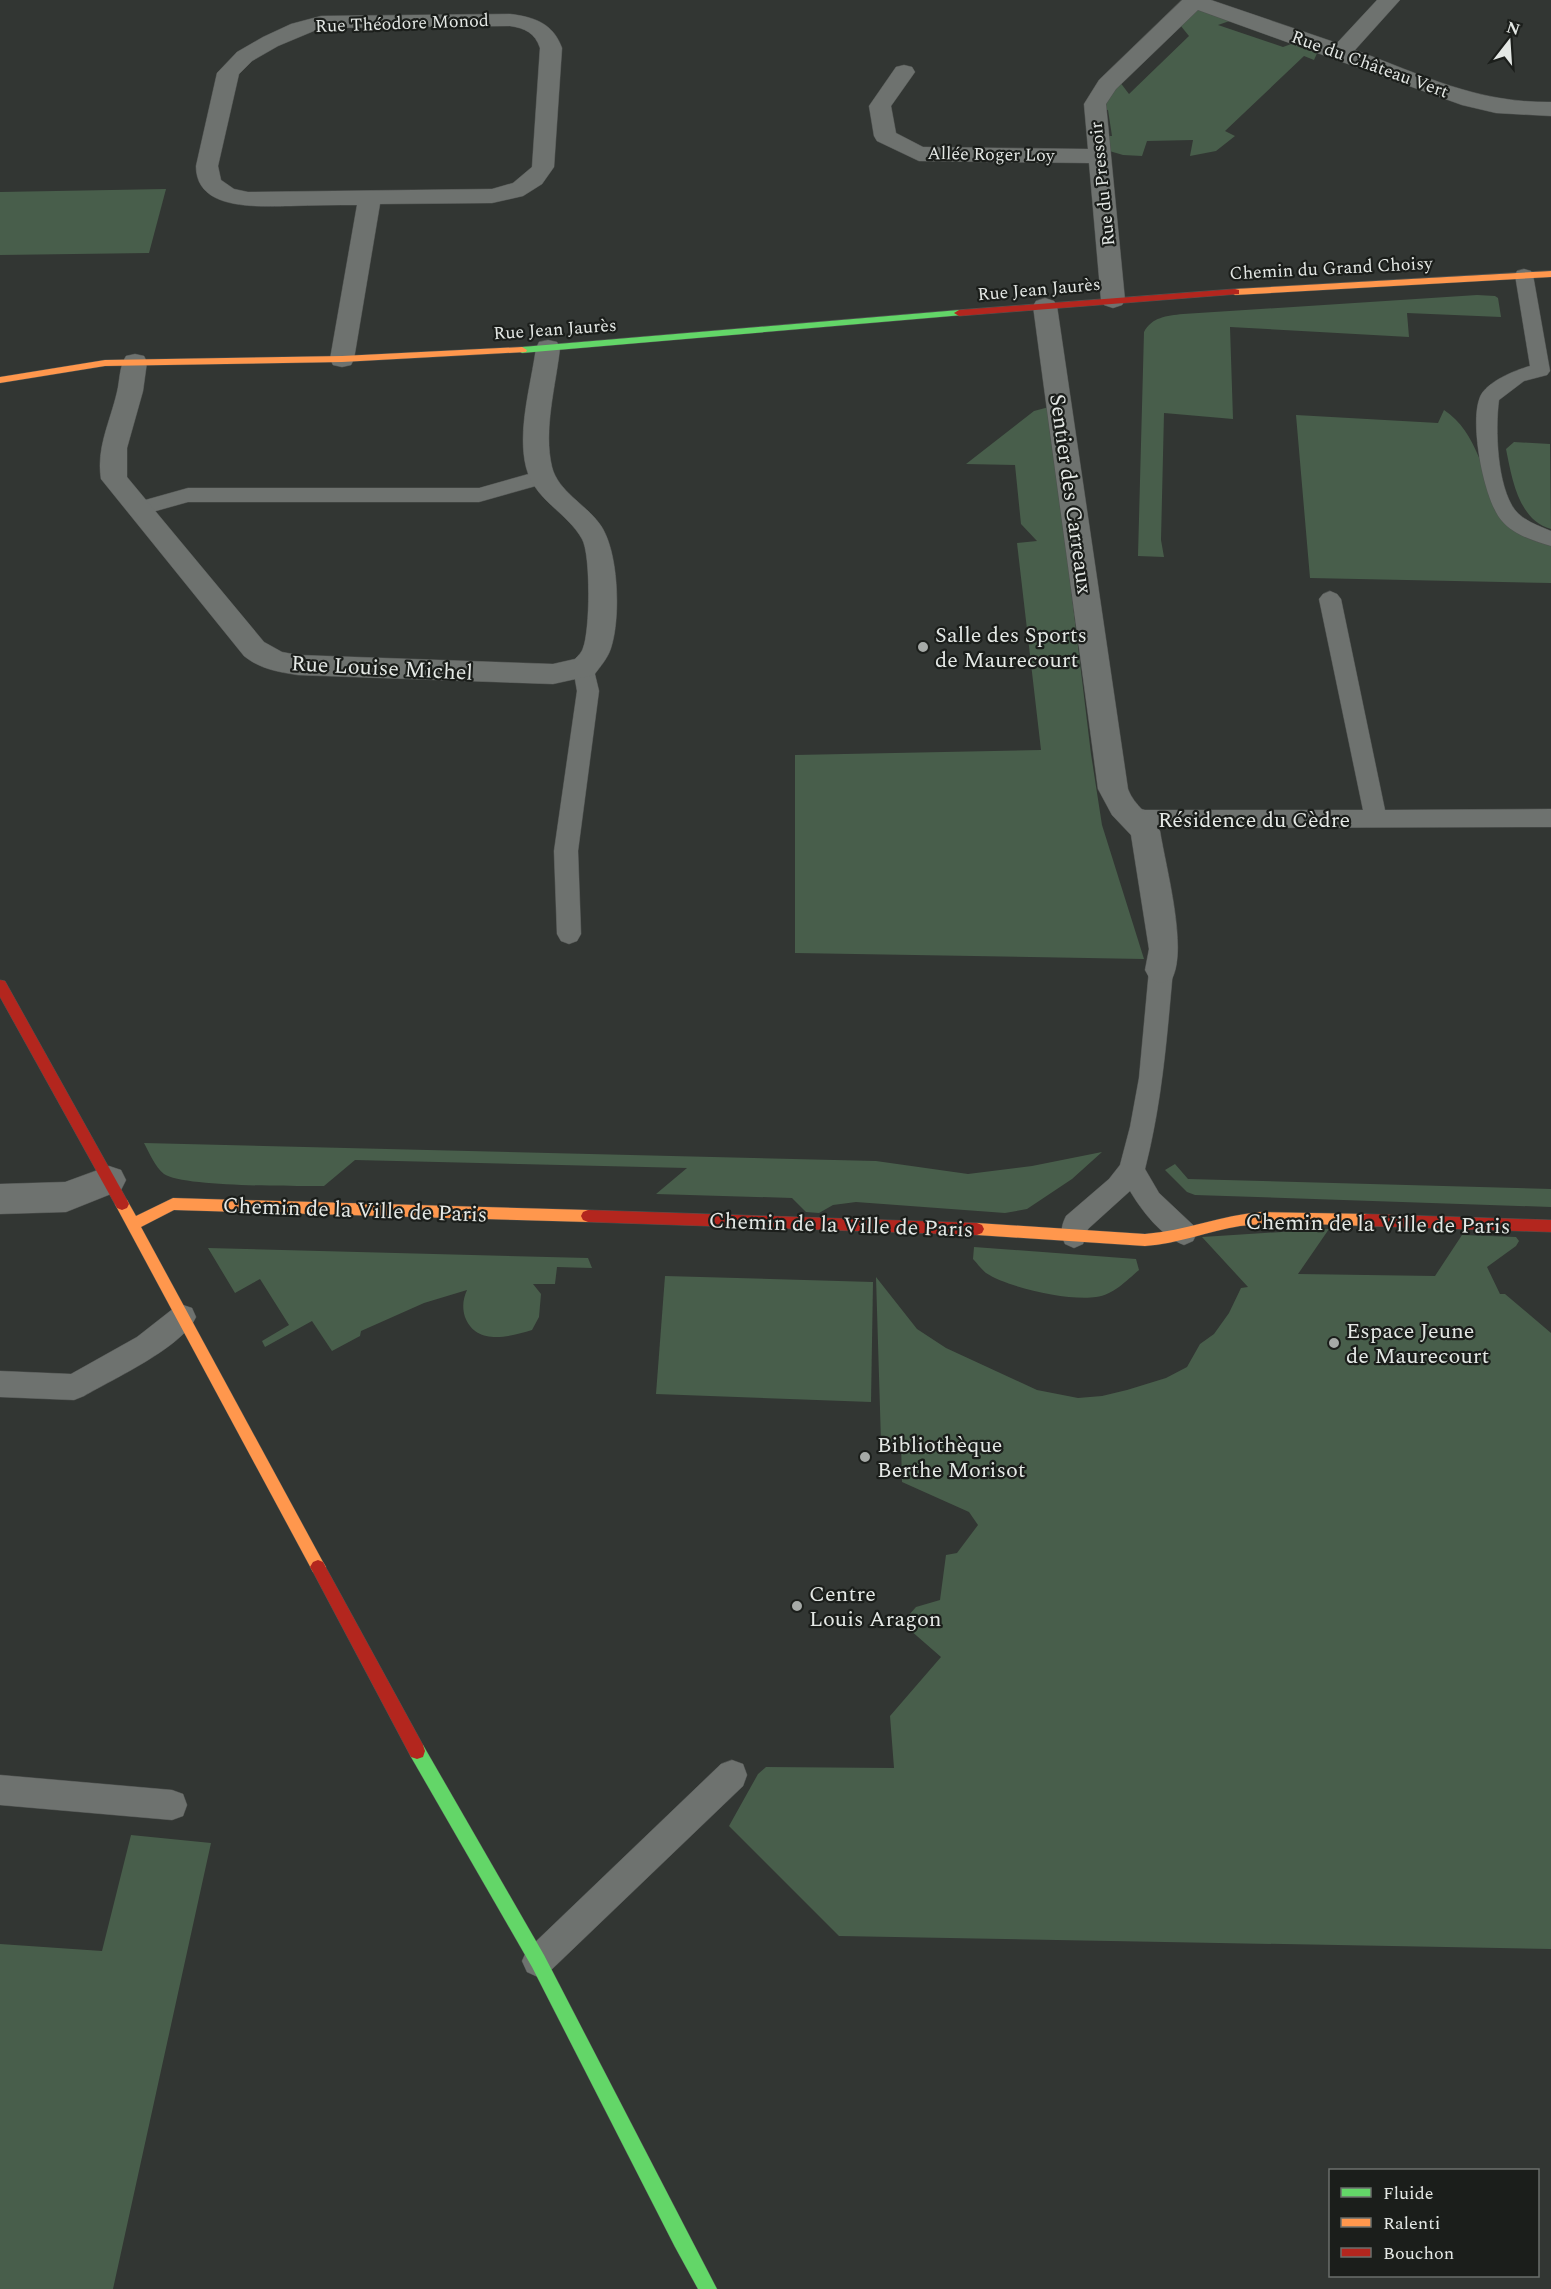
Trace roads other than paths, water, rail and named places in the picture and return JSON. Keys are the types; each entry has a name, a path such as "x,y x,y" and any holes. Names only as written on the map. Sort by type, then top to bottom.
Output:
{"street":[{"path":"1341,52 1389,0"},
{"name":"Rue du Château Vert","path":"1194,1 1482,104 1505,109 1551,109"},
{"name":"Rue du Pressoir","path":"1113,300 1095,110 1097,99 1107,85 1194,1"},
{"name":"Rue Théodore Monod","path":"510,20 525,21 545,33 551,48 551,60 543,167 535,180 518,190 492,196 370,197 248,199 221,194 213,188 206,175 207,166 228,73 232,66 249,53 300,28 321,22 510,20"},
{"name":"Allée Roger Loy","path":"904,72 880,106 885,136 919,154 1101,156"},
{"path":"342,358 370,197"},
{"name":"Chemin du Grand Choisy","path":"1113,300 1551,273"},
{"name":"Rue Jean Jaurès","path":"0,380 105,363 342,358 548,348 1113,300"},
{"name":"Sentier des Carreaux","path":"1045,306 1113,789 1116,797 1139,826 1164,948 1161,970"},
{"path":"548,348 538,439 539,466 543,477 595,538 601,555 597,648 584,668"},
{"name":"Rue Louise Michel","path":"135,362 130,393 112,455 111,467 114,479 254,649 263,656 278,662 297,665 553,674 584,668"},
{"path":"0,985 133,1224 432,1778 538,1961 676,2232 708,2289"},
{"path":"0,1199 66,1197 109,1180"},
{"name":"Chemin de la Ville de Paris","path":"133,1224 173,1204 949,1227 1145,1240 1165,1239 1226,1222 1293,1218 1551,1226"}],"lane":[{"path":"1524,275 1539,370 1521,373 1510,379 1489,398 1486,424 1495,476 1508,516 1521,526 1551,539"},
{"path":"138,509 188,495 479,495 543,477"},
{"name":"Résidence du Cèdre","path":"1330,599 1376,819"},
{"path":"569,934 566,851 588,691 584,668"},
{"name":"Résidence du Cèdre","path":"1139,826 1145,819 1551,818"},
{"name":"Sentier des Carreaux","path":"1132,1170 1143,1127 1151,1078 1161,970"},
{"path":"1074,1236 1075,1224 1118,1187 1132,1170 1150,1201 1184,1233"},
{"path":"0,1384 74,1387 147,1346 183,1317"},
{"path":"538,1961 732,1775"},
{"path":"0,1790 172,1805"}],"place":[{"name":"Salle des Sports de Maurecourt","path":"923,647"},
{"name":"Espace Jeune de Maurecourt","path":"1334,1343"},
{"name":"Bibliothèque Berthe Morisot","path":"865,1457"},
{"name":"Centre Louis Aragon","path":"797,1606"}]}
